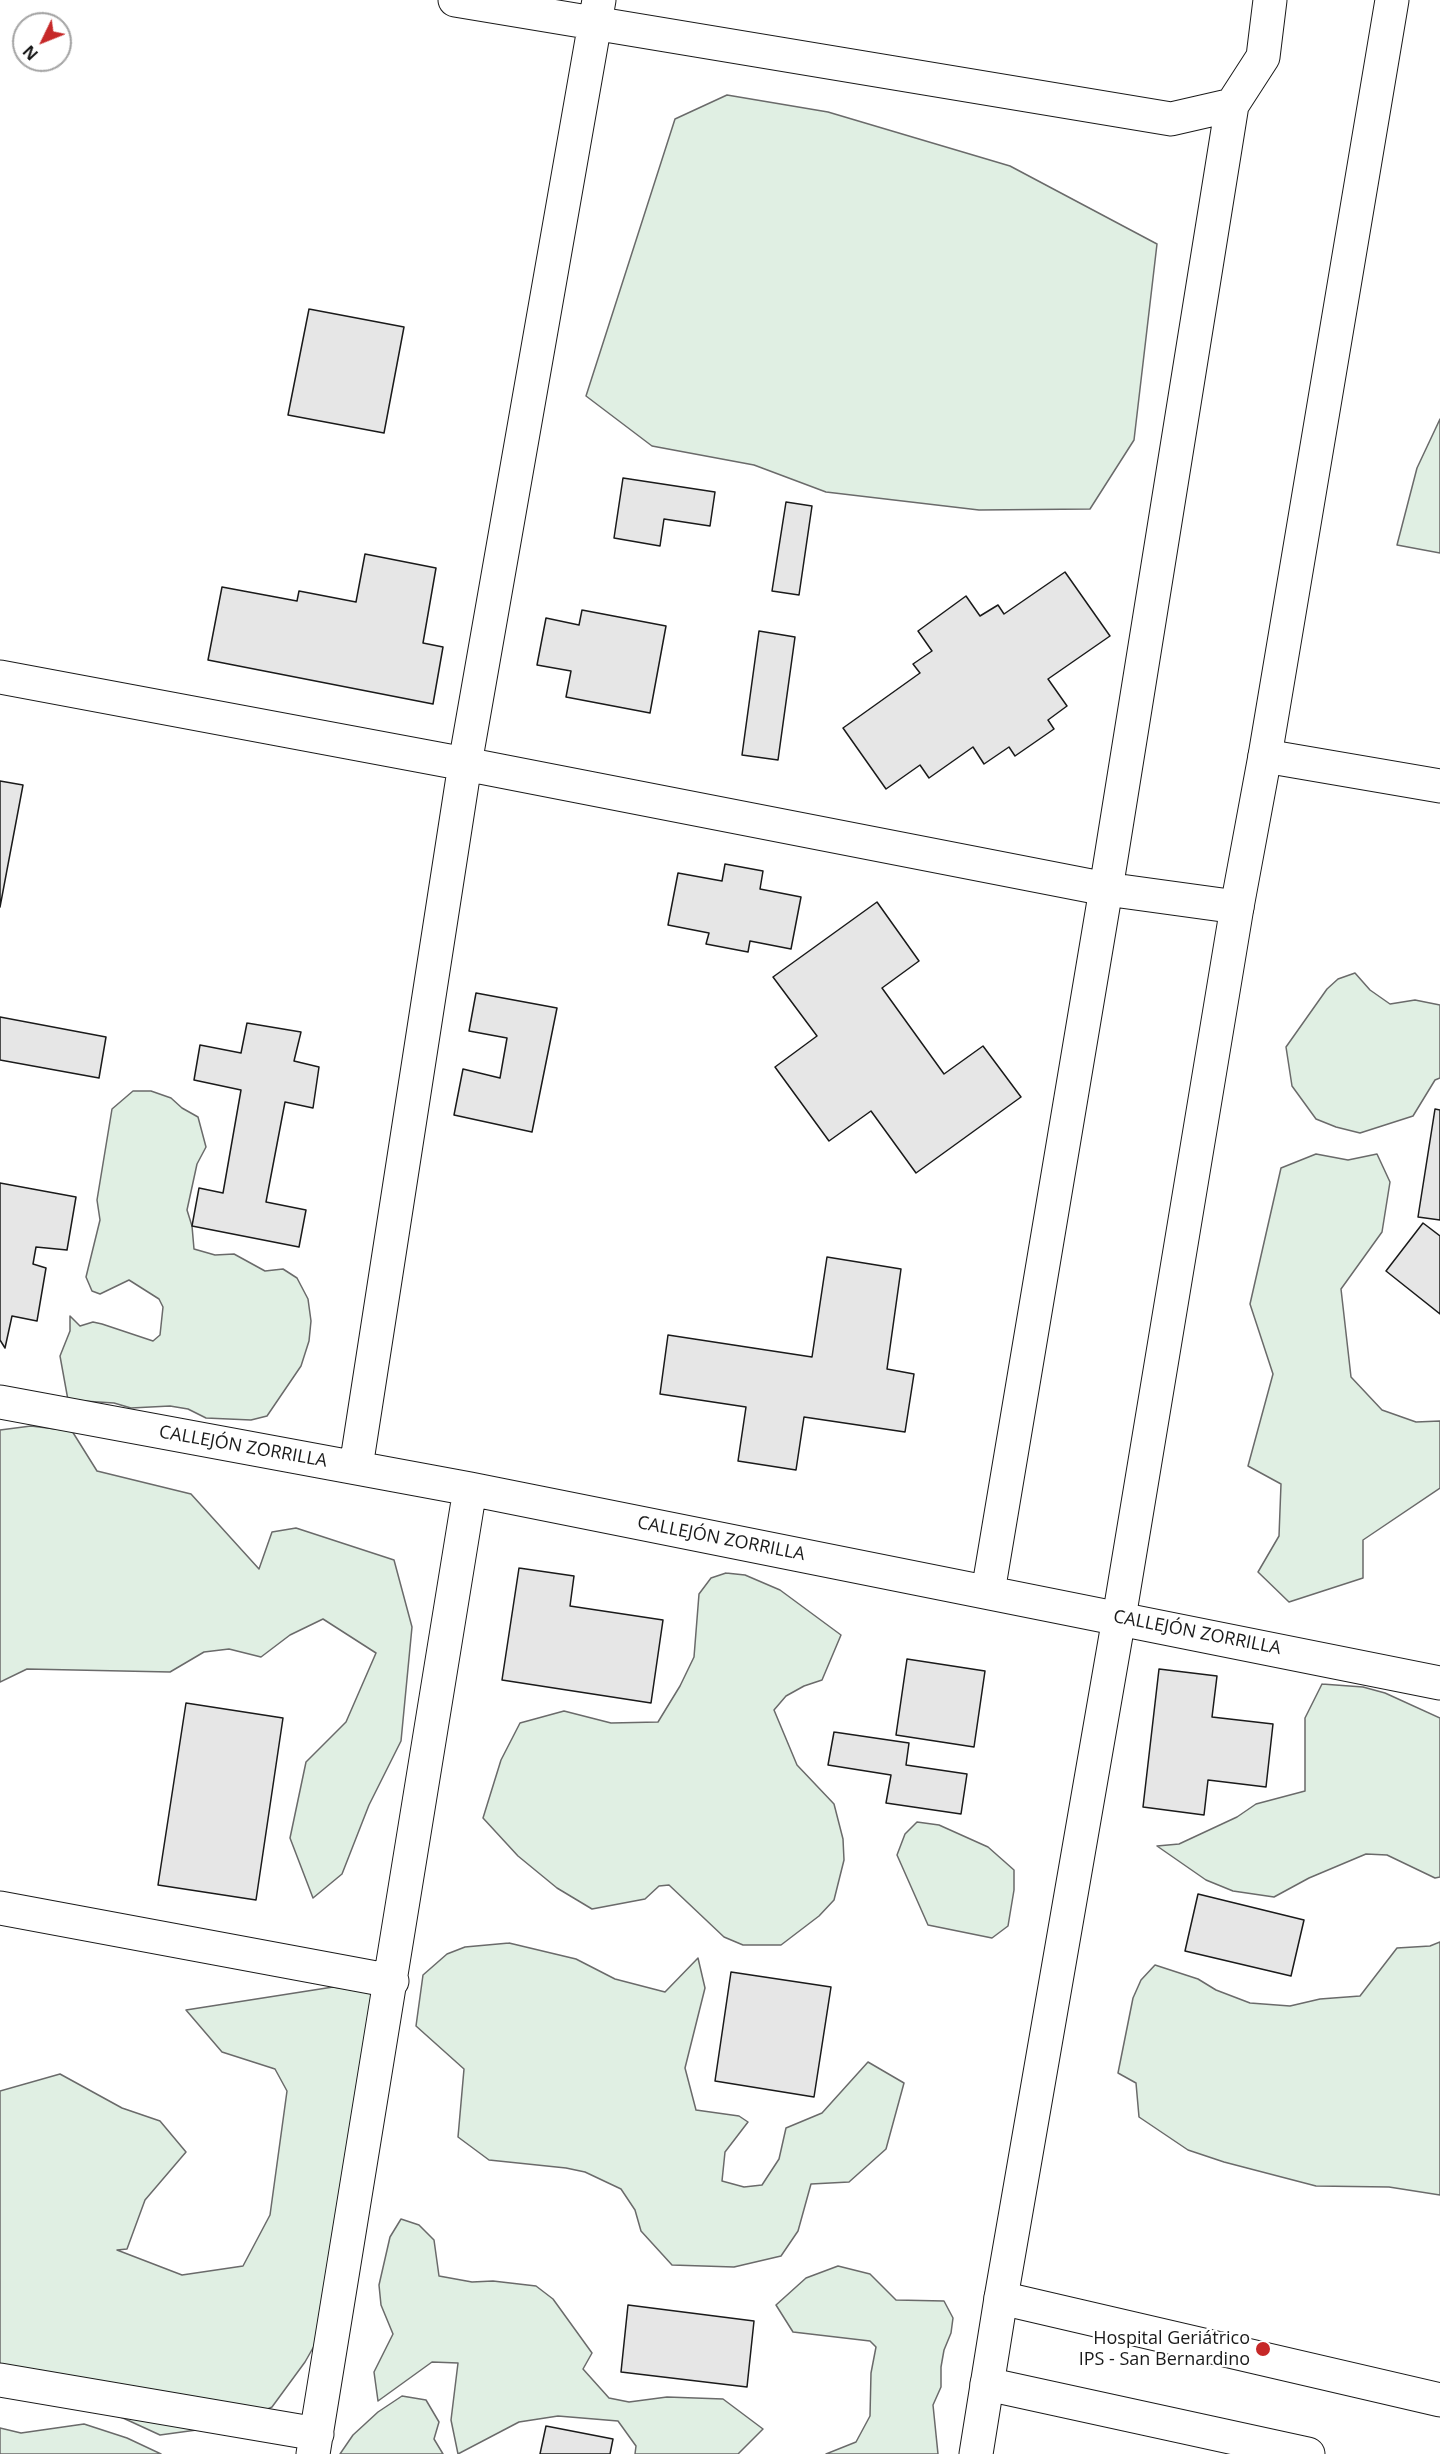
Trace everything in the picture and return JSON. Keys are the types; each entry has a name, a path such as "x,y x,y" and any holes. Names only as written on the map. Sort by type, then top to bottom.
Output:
{"street":[{"path":"455,0 597,11 1171,119 1232,105"},
{"path":"988,1592 1106,889 1232,105 1263,57 1270,0"},
{"path":"976,2454 1000,2298 1119,1617 1237,907 1265,756 1392,0"},
{"path":"356,1467 465,764 597,11"},
{"path":"0,676 1106,889 1237,907"},
{"path":"1265,756 1440,786"},
{"name":"CALLEJÓN ZORRILLA","path":"0,1402 470,1489 1440,1683"},
{"path":"0,2380 315,2444 392,1981 470,1489"},
{"path":"0,1908 392,1981"},
{"path":"1000,2298 1440,2400"},
{"path":"987,2384 1308,2454"}],"green space":[{"path":"727,95 828,112 1010,166 1157,244 1134,440 1090,509 979,510 826,492 754,465 652,446 586,396 675,119"},
{"path":"1440,419 1440,553 1397,545 1417,468"},
{"path":"1355,973 1370,990 1390,1004 1415,1000 1440,1005 1440,1078 1435,1080 1413,1116 1360,1133 1316,1119 1292,1086 1286,1047 1327,989 1338,979"},
{"path":"133,1091 151,1091 171,1098 182,1108 198,1117 206,1147 197,1164 187,1210 192,1226 194,1249 215,1255 234,1254 265,1271 283,1269 297,1278 308,1299 311,1321 309,1341 301,1366 267,1416 251,1420 206,1418 188,1409 170,1406 131,1408 114,1403 68,1400 60,1356 70,1331 70,1316 80,1326 93,1322 153,1341 160,1335 163,1307 159,1299 129,1280 100,1294 92,1291 86,1277 100,1220 97,1200 112,1109"},
{"path":"1316,1154 1348,1160 1377,1154 1390,1182 1382,1232 1341,1289 1351,1377 1382,1410 1416,1422 1440,1421 1440,1488 1363,1540 1363,1578 1289,1602 1258,1572 1279,1536 1281,1484 1248,1466 1273,1374 1250,1304 1281,1168"},
{"path":"31,1426 72,1431 97,1471 191,1494 259,1569 272,1532 296,1528 394,1560 412,1627 401,1741 369,1805 342,1874 313,1898 290,1838 306,1762 346,1722 376,1653 323,1619 290,1635 261,1657 229,1649 204,1652 170,1672 27,1669 0,1682 0,1430"},
{"path":"726,1573 745,1575 780,1590 841,1635 822,1680 804,1686 786,1696 774,1710 797,1765 834,1804 843,1839 844,1860 834,1900 819,1916 781,1945 743,1945 724,1937 669,1885 659,1886 645,1899 592,1909 557,1888 518,1856 483,1818 501,1760 520,1723 564,1711 611,1723 658,1722 680,1686 694,1657 699,1594 711,1578"},
{"path":"1322,1684 1363,1687 1385,1693 1440,1718 1440,1877 1435,1878 1387,1855 1366,1854 1309,1878 1274,1897 1233,1891 1206,1880 1157,1846 1179,1844 1237,1817 1256,1804 1305,1791 1305,1718"},
{"path":"917,1822 939,1825 988,1847 1014,1870 1014,1890 1008,1926 992,1938 928,1925 897,1855 905,1834"},
{"path":"1440,1942 1440,2195 1389,2187 1316,2186 1224,2162 1188,2150 1139,2117 1136,2083 1118,2073 1133,1998 1141,1980 1155,1965 1198,1979 1216,1990 1250,2003 1290,2006 1320,1999 1360,1996 1397,1948 1430,1946"},
{"path":"509,1943 576,1959 615,1979 665,1992 698,1958 705,1988 685,2068 696,2110 739,2116 748,2122 725,2152 722,2181 744,2187 762,2185 779,2159 786,2128 822,2113 868,2062 904,2083 886,2149 849,2182 811,2184 798,2231 781,2256 734,2267 672,2265 641,2231 635,2210 621,2189 585,2172 489,2160 458,2137 464,2069 416,2026 423,1975 447,1954 465,1947"},
{"path":"333,1987 371,1992 378,2131 360,2265 305,2362 272,2407 233,2425 160,2435 123,2418 36,2391 0,2389 0,2091 60,2074 122,2108 160,2121 186,2152 145,2200 127,2249 117,2250 182,2275 243,2266 270,2215 287,2091 275,2069 222,2052 186,2010"},
{"path":"401,2219 419,2225 434,2240 439,2276 472,2282 493,2281 536,2286 553,2299 592,2353 583,2369 609,2398 629,2402 667,2397 723,2399 763,2429 738,2454 635,2454 636,2446 618,2421 558,2416 519,2422 458,2454 451,2420 458,2363 432,2362 378,2401 374,2372 393,2334 381,2305 379,2285 390,2237"},
{"path":"838,2266 870,2274 896,2300 944,2301 953,2318 941,2367 941,2387 933,2405 938,2454 826,2454 856,2442 870,2416 871,2373 876,2347 870,2341 793,2332 776,2305 806,2278"},
{"path":"402,2396 426,2400 439,2422 434,2439 443,2454 340,2454 353,2435 378,2412"},
{"path":"84,2424 127,2438 161,2454 0,2454 0,2428 21,2433"}],"building":[{"path":"309,309 404,327 384,433 288,415"},
{"path":"623,478 715,492 710,526 664,519 660,546 614,538"},
{"path":"786,502 812,506 799,595 772,591"},
{"path":"365,554 436,568 423,643 443,647 433,704 208,660 222,587 297,601 299,591 356,602"},
{"path":"1065,572 1110,636 1048,679 1067,706 1048,720 1054,729 1015,756 1009,747 984,764 973,747 929,778 920,765 886,789 843,728 920,673 913,664 932,651 918,631 966,596 980,616 998,605 1004,614"},
{"path":"582,610 666,626 650,713 566,697 571,671 537,665 546,618 579,625"},
{"path":"759,631 795,637 778,760 742,755"},
{"path":"0,781 23,785 0,907"},
{"path":"725,864 763,871 760,889 801,897 791,949 750,941 748,952 706,944 709,933 668,925 678,873 722,881"},
{"path":"877,902 919,961 882,988 944,1074 983,1046 1021,1097 916,1173 871,1111 829,1141 775,1067 817,1036 773,977"},
{"path":"476,993 557,1008 532,1132 454,1115 463,1069 500,1078 507,1038 469,1031"},
{"path":"0,1017 106,1037 99,1078 0,1060"},
{"path":"247,1023 301,1032 294,1061 319,1067 313,1108 285,1102 266,1202 306,1210 299,1247 192,1226 199,1188 223,1193 241,1090 194,1080 200,1045 241,1053"},
{"path":"1435,1109 1440,1110 1440,1220 1418,1217"},
{"path":"0,1183 76,1197 67,1250 36,1247 33,1264 46,1268 37,1321 12,1316 5,1348 0,1340"},
{"path":"1423,1223 1440,1236 1440,1314 1386,1271"},
{"path":"827,1257 901,1269 887,1369 914,1374 905,1432 804,1417 796,1470 738,1461 746,1407 660,1394 668,1335 812,1357"},
{"path":"519,1568 574,1576 570,1606 663,1620 651,1703 502,1680"},
{"path":"907,1659 985,1671 974,1747 896,1735"},
{"path":"1159,1669 1217,1676 1212,1717 1273,1724 1266,1787 1208,1780 1204,1815 1143,1807"},
{"path":"186,1703 283,1718 256,1900 158,1885"},
{"path":"834,1732 909,1743 906,1765 967,1774 961,1814 886,1803 891,1775 828,1765"},
{"path":"1198,1894 1304,1920 1291,1976 1185,1951"},
{"path":"731,1972 831,1987 814,2097 715,2081"},
{"path":"628,2305 754,2321 747,2387 621,2372"},
{"path":"546,2426 613,2439 610,2454 540,2454"}],"place":[{"name":"Hospital Geriátrico IPS - San Bernardino","path":"1263,2349"}]}
